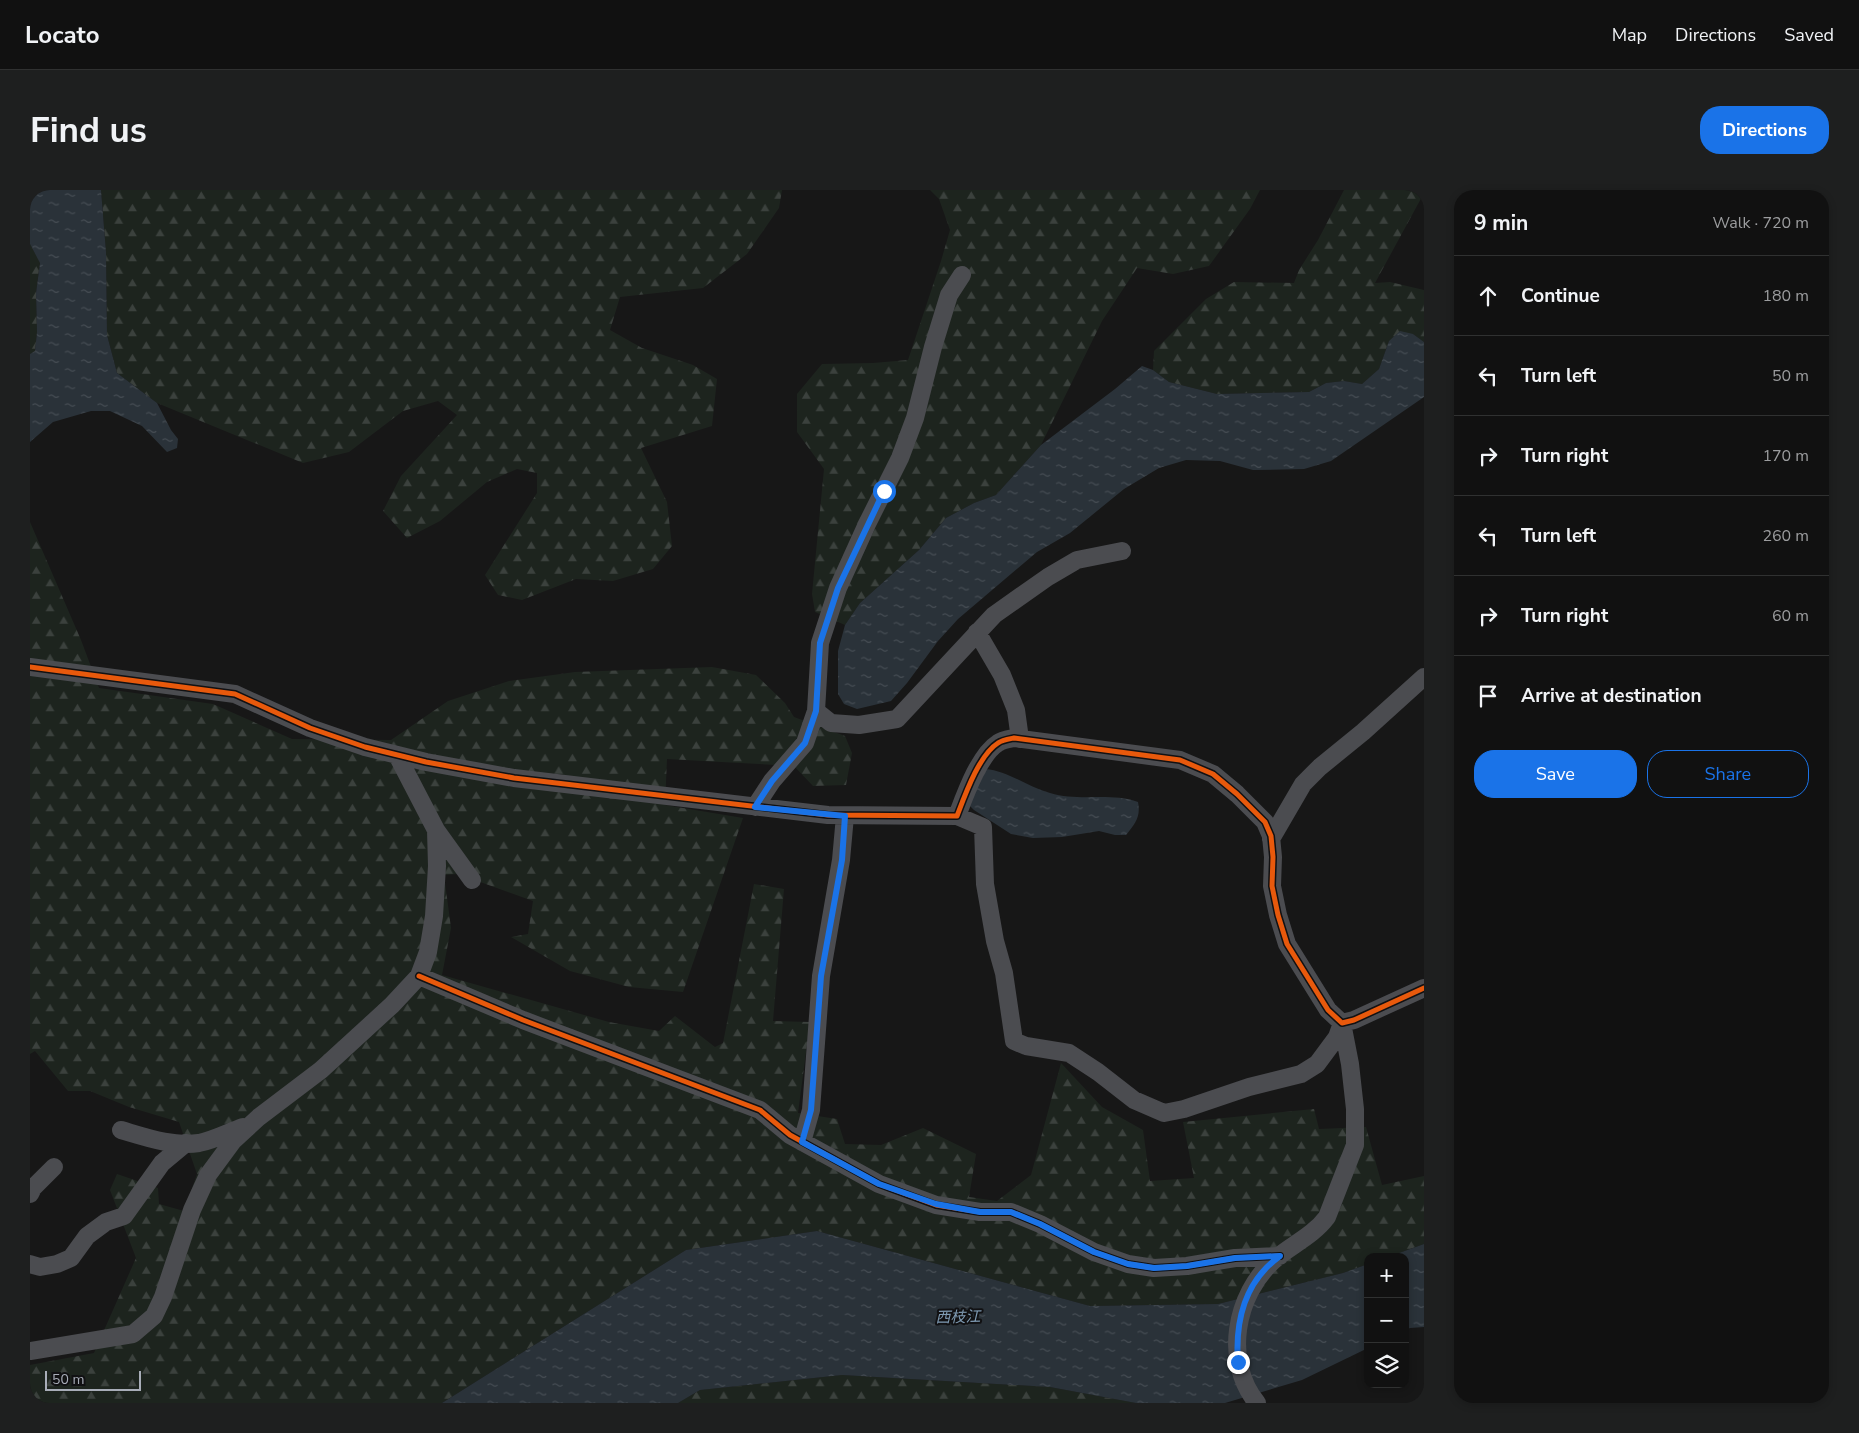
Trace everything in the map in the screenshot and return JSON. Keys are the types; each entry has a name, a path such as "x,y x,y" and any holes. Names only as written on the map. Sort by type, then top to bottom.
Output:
{"street":[{"path":"755,807 772,781 805,743 816,711 820,643 838,588 900,458 915,418 933,347 949,295 962,275"},
{"path":"816,711 832,723 859,725 896,719 994,615 1048,577 1077,560 1122,551"},
{"path":"977,632 1006,684 1016,710 1020,739"},
{"path":"30,667 235,694 310,728 365,747 514,778 845,816 957,816 983,827 985,884 1004,973 1014,1041 1026,1046 1069,1053 1098,1072 1134,1100 1164,1112 1184,1109 1249,1087 1301,1074 1317,1064 1336,1037 1342,1023"},
{"path":"1271,838 1303,784 1424,677"},
{"path":"957,816 970,783 983,759 998,743 1014,738 1180,760 1212,774 1237,794 1265,822 1271,838 1272,886 1287,944 1328,1010 1342,1023 1350,1064 1355,1109 1355,1145 1327,1217 1320,1227 1277,1258 1259,1275 1250,1289 1243,1306 1239,1322 1238,1362 1242,1378 1257,1403"},
{"path":"397,755 436,830 472,880"},
{"path":"802,1142 811,1110 821,976 842,860 845,816"},
{"path":"30,1351 132,1334 154,1316 163,1297 192,1210 208,1175 233,1142 253,1123 321,1070 392,1004 419,976 428,952 434,916 437,866 436,830"},
{"path":"419,976 523,1020 760,1110 790,1135 879,1184 936,1204 980,1212 1011,1212 1040,1224 1094,1252 1128,1264 1154,1268 1187,1266 1235,1258 1277,1258"},
{"path":"1342,1023 1354,1020 1424,988"},
{"path":"121,1130 152,1139 198,1143 253,1123"},
{"path":"30,1264 40,1266 57,1264 71,1258 87,1236 106,1222 124,1216 162,1163 186,1143"},
{"path":"30,1194 33,1188 54,1168"}],"green space":[{"path":"101,190 782,190 779,208 747,254 703,288 620,297 610,330 642,348 693,365 717,379 712,426 641,448 667,502 672,546 653,569 613,581 576,579 522,600 498,595 485,575 537,493 537,473 517,469 487,482 440,521 407,538 383,511 401,476 457,415 438,401 403,411 349,452 303,463 157,403 117,373 107,335 106,252"},
{"path":"930,190 1260,190 1250,209 1209,266 1173,274 1137,268 1102,321 1041,445 996,495 974,503 946,518 919,550 860,603 845,625 815,612 812,594 824,469 797,432 797,394 822,364 908,360 950,230 939,199"},
{"path":"1344,190 1424,190 1375,283 1390,282 1424,290 1424,342 1413,334 1389,341 1379,369 1362,384 1344,381 1326,383 1309,392 1217,394 1169,382 1153,370 1154,351 1206,299 1234,282 1294,283 1299,270 1318,240"},
{"path":"30,244 40,262 36,293 37,332 35,352 30,354"},
{"path":"30,522 81,640 99,688 213,704 292,739 391,740 448,701 509,681 575,672 712,667 756,675 785,703 794,717 845,736 852,753 846,785 813,786 794,766 667,759 665,805 743,818 683,992 629,987 570,971 511,937 528,934 533,901 458,874 444,875 451,928 442,975 609,1022 659,1031 675,1016 715,1047 723,1043 754,884 784,889 773,1021 810,1022 798,1113 837,1119 845,1144 881,1145 923,1128 976,1154 969,1197 997,1201 1031,1175 1061,1063 1102,1107 1143,1130 1150,1181 1194,1178 1183,1122 1314,1109 1319,1129 1366,1127 1382,1185 1424,1176 1424,1244 1399,1253 1364,1253 1364,1265 1343,1273 1218,1304 1090,1306 817,1231 686,1250 442,1403 30,1403 30,1365 94,1353 136,1258 110,1190 117,1174 158,1188 159,1204 184,1211 197,1174 179,1122 129,1107 90,1091 68,1091 35,1051 30,1054"},
{"path":"842,1375 1050,1387 1136,1403 678,1403 700,1390"}],"water":[{"path":"32,190 101,190 106,252 107,335 117,373 157,403 171,430 178,439 177,448 167,452 142,426 110,411 91,411 53,422 30,442 30,354 35,351 37,332 36,293 40,263 30,244 30,198"},
{"path":"1400,331 1413,334 1424,342 1424,397 1331,461 1304,469 1253,470 1220,461 1186,460 1159,468 1124,489 1070,533 1037,552 958,619 938,641 891,701 857,709 844,704 838,694 838,651 845,625 860,603 919,550 946,518 974,503 996,495 1041,445 1142,366 1153,370 1169,382 1217,394 1309,392 1326,383 1344,381 1362,384 1379,369 1389,341"},
{"path":"985,769 994,770 1061,796 1117,798 1138,802 1138,816 1135,824 1126,835 1115,835 1099,831 1062,837 1033,838 1011,834 968,804"},
{"name":"西枝江","path":"817,1231 1090,1306 1218,1304 1343,1273 1364,1265 1364,1350 1302,1380 1225,1403 1136,1403 1050,1387 842,1375 700,1390 678,1403 442,1403 686,1250"},
{"path":"1424,1244 1424,1327 1409,1328 1409,1253 1399,1253"}],"cycle path":[{"path":"30,667 235,694 310,728 365,747 426,762 514,778 828,815 957,816 973,776 985,757 1000,742 1014,738 1180,760 1213,774 1237,794 1265,822 1271,836 1273,857 1272,886 1287,944 1328,1010 1342,1023 1354,1020 1424,988"},
{"path":"419,976 523,1020 760,1110 790,1135 879,1184 936,1205 980,1212 1011,1212 1040,1224 1094,1252 1128,1264 1154,1268 1187,1266 1235,1258 1280,1256"}],"route":[{"path":"884,491 838,588 820,643 816,711 805,743 772,781 755,807 845,816 842,860 821,976 811,1110 802,1142 879,1184 936,1204 980,1212 1011,1212 1040,1224 1094,1252 1128,1264 1154,1268 1187,1266 1235,1258 1280,1256 1259,1275 1250,1289 1243,1306 1239,1322 1238,1362"}]}
